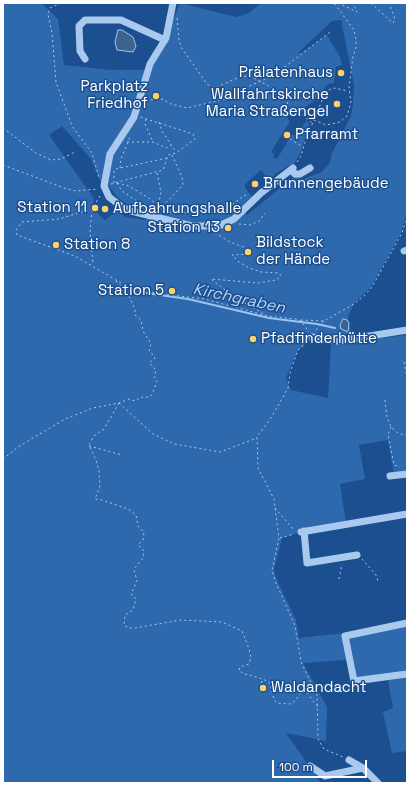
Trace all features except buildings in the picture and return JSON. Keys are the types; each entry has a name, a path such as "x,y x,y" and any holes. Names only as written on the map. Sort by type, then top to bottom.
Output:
{"street":[{"path":"172,3 169,29 165,40 150,64 142,85 140,100 134,117 110,154 104,187 109,197 131,212 159,216 192,226 208,227 223,224 234,219 256,198 292,169 295,174 300,174 310,168"},
{"path":"84,59 80,51 79,26 85,20 121,20 165,40"},
{"path":"312,337 338,342 407,330"},
{"path":"390,476 407,474"},
{"path":"357,555 307,563 302,532 407,514"},
{"path":"407,623 344,636 354,681 407,674"},
{"path":"349,760 363,768 378,783"},
{"path":"310,766 325,776 363,768"}],"path":[{"path":"61,3 53,5 48,14 52,33 56,82 72,126 92,153 100,181 104,187"},
{"path":"314,120 326,125 336,124 344,120 351,105 349,91 356,39 354,30 334,3"},
{"path":"338,3 357,12 353,3"},
{"path":"371,3 393,23 395,19 389,3"},
{"path":"177,12 181,47 207,84 212,87 217,87 242,76 252,77 290,97 286,109 303,107 299,112 312,124"},
{"path":"140,100 162,99 171,104 187,108 230,98 273,76 330,32"},
{"path":"292,169 301,156 324,96 330,88 349,91"},
{"path":"114,183 114,171 120,168 167,158 195,139 195,136 159,122 146,118 134,117"},
{"path":"146,118 145,124 153,142"},
{"path":"159,122 159,125 176,153"},
{"path":"3,128 36,153 51,160 60,159 75,152"},
{"path":"120,168 127,142 131,134"},
{"path":"290,139 304,147"},
{"path":"127,142 153,142 166,148 171,145"},
{"path":"158,209 183,185 182,176 172,154"},
{"path":"117,183 165,169 167,158"},
{"path":"3,165 67,189 81,191 104,187 114,183 129,186 152,200 158,209"},
{"path":"157,172 161,192 158,209 159,216"},
{"path":"117,183 122,191 138,202 158,209"},
{"path":"93,265 90,232 92,209 104,187"},
{"path":"165,211 194,213 212,211 228,208 245,195 256,198"},
{"path":"159,216 170,205"},
{"path":"92,209 59,220 22,222 16,230 17,235 21,238 57,248 93,265 115,280 137,289 204,299 268,316 300,321 324,321"},
{"path":"234,219 241,225 250,226 259,221 265,213"},
{"path":"319,324 354,304 372,287 402,233 407,218"},
{"path":"208,227 230,242 252,250 249,254 232,255 239,262 249,268 261,272 278,273 281,276 276,280 258,283 211,279 233,296 268,316"},
{"path":"3,459 18,447 65,419 93,408 119,403 129,399 135,401 141,397 145,398 152,395 157,381 154,376 156,370 150,363 155,358 149,350 151,344 143,331 141,320 135,315 135,309 128,294 115,280"},
{"path":"119,403 153,434 174,444 220,452 257,437 271,418 288,388 290,373 298,350 312,337 300,321"},
{"path":"404,362 407,378"},
{"path":"385,400 387,418 391,427 398,433 407,436"},
{"path":"89,445 94,436 104,429 119,403"},
{"path":"391,427 388,435 394,465 402,468"},
{"path":"257,437 258,468 274,499 279,523 280,538 272,570 276,583 295,626 301,662 317,695 319,707 318,739 324,750 349,760"},
{"path":"89,445 122,455"},
{"path":"89,445 99,471 100,486 95,499 128,509 136,515 138,526 144,532 143,540 138,544 144,551 143,558 134,569 137,581 131,594 136,599 133,610 125,615 124,625 129,628 147,628 181,620 222,622 242,631 248,646 251,657 249,664 240,667 239,670 244,674 263,679 270,683 274,700 277,703 286,704 295,701 302,691 307,692 315,704 319,707"},
{"path":"275,508 293,530 302,532"},
{"path":"280,538 302,532"},
{"path":"357,555 376,574 378,580"},
{"path":"339,579 339,574 342,569 341,558"},
{"path":"261,688 263,679"}],"shaded area":[{"path":"3,3 41,3 58,19 64,65 112,70 146,70 165,40 180,3 236,17 249,13 261,3 405,3 407,5 407,213 401,233 371,287 354,303 348,317 353,341 407,335 407,473 394,474 388,440 359,445 365,479 340,484 346,523 301,532 282,538 274,570 276,578 296,620 299,638 407,625 407,751 392,753 383,712 393,708 388,680 352,686 346,660 303,663 327,707 326,741 286,733 321,783 3,783","holes":["341,20 354,85 353,105 351,116 332,153 330,162 322,172 303,179 295,176 247,215 240,208 252,197 245,187 245,184 261,170 269,181 275,174 290,165 292,167 301,152 309,124 307,120 296,136 292,134 277,159 273,157 274,154 271,152 290,121 287,118 292,111 299,115 314,101 328,84 334,83 336,67 342,65 340,57 327,35 300,54 299,52 332,21","62,126 91,159 104,188 107,169 108,185 118,198 131,207 157,212 145,220 126,217 117,211 105,220 94,210 93,197 49,135","313,339 331,344 328,398 291,390 286,378 298,350"]},
{"path":"118,30 122,30 133,37 136,46 133,52 117,50 115,42"},
{"path":"343,319 347,320 349,323 348,332 341,329 340,325"}],"waterway":[{"name":"Kirchgraben","path":"139,292 188,299 269,318 317,324 335,328"}],"place":[{"name":"Prälatenhaus","path":"341,73"},
{"name":"Parkplatz Friedhof","path":"156,96"},
{"name":"Wallfahrtskirche Maria Straßengel","path":"337,104"},
{"name":"Pfarramt","path":"287,135"},
{"name":"Brunnengebäude","path":"255,184"},
{"name":"Station 11","path":"95,208"},
{"name":"Aufbahrungshalle","path":"105,209"},
{"name":"Station 13","path":"228,228"},
{"name":"Station 8","path":"56,245"},
{"name":"Bildstock der Hände","path":"248,252"},
{"name":"Station 5","path":"172,291"},
{"name":"Pfadfinderhütte","path":"253,339"},
{"name":"Waldandacht","path":"263,688"}]}
